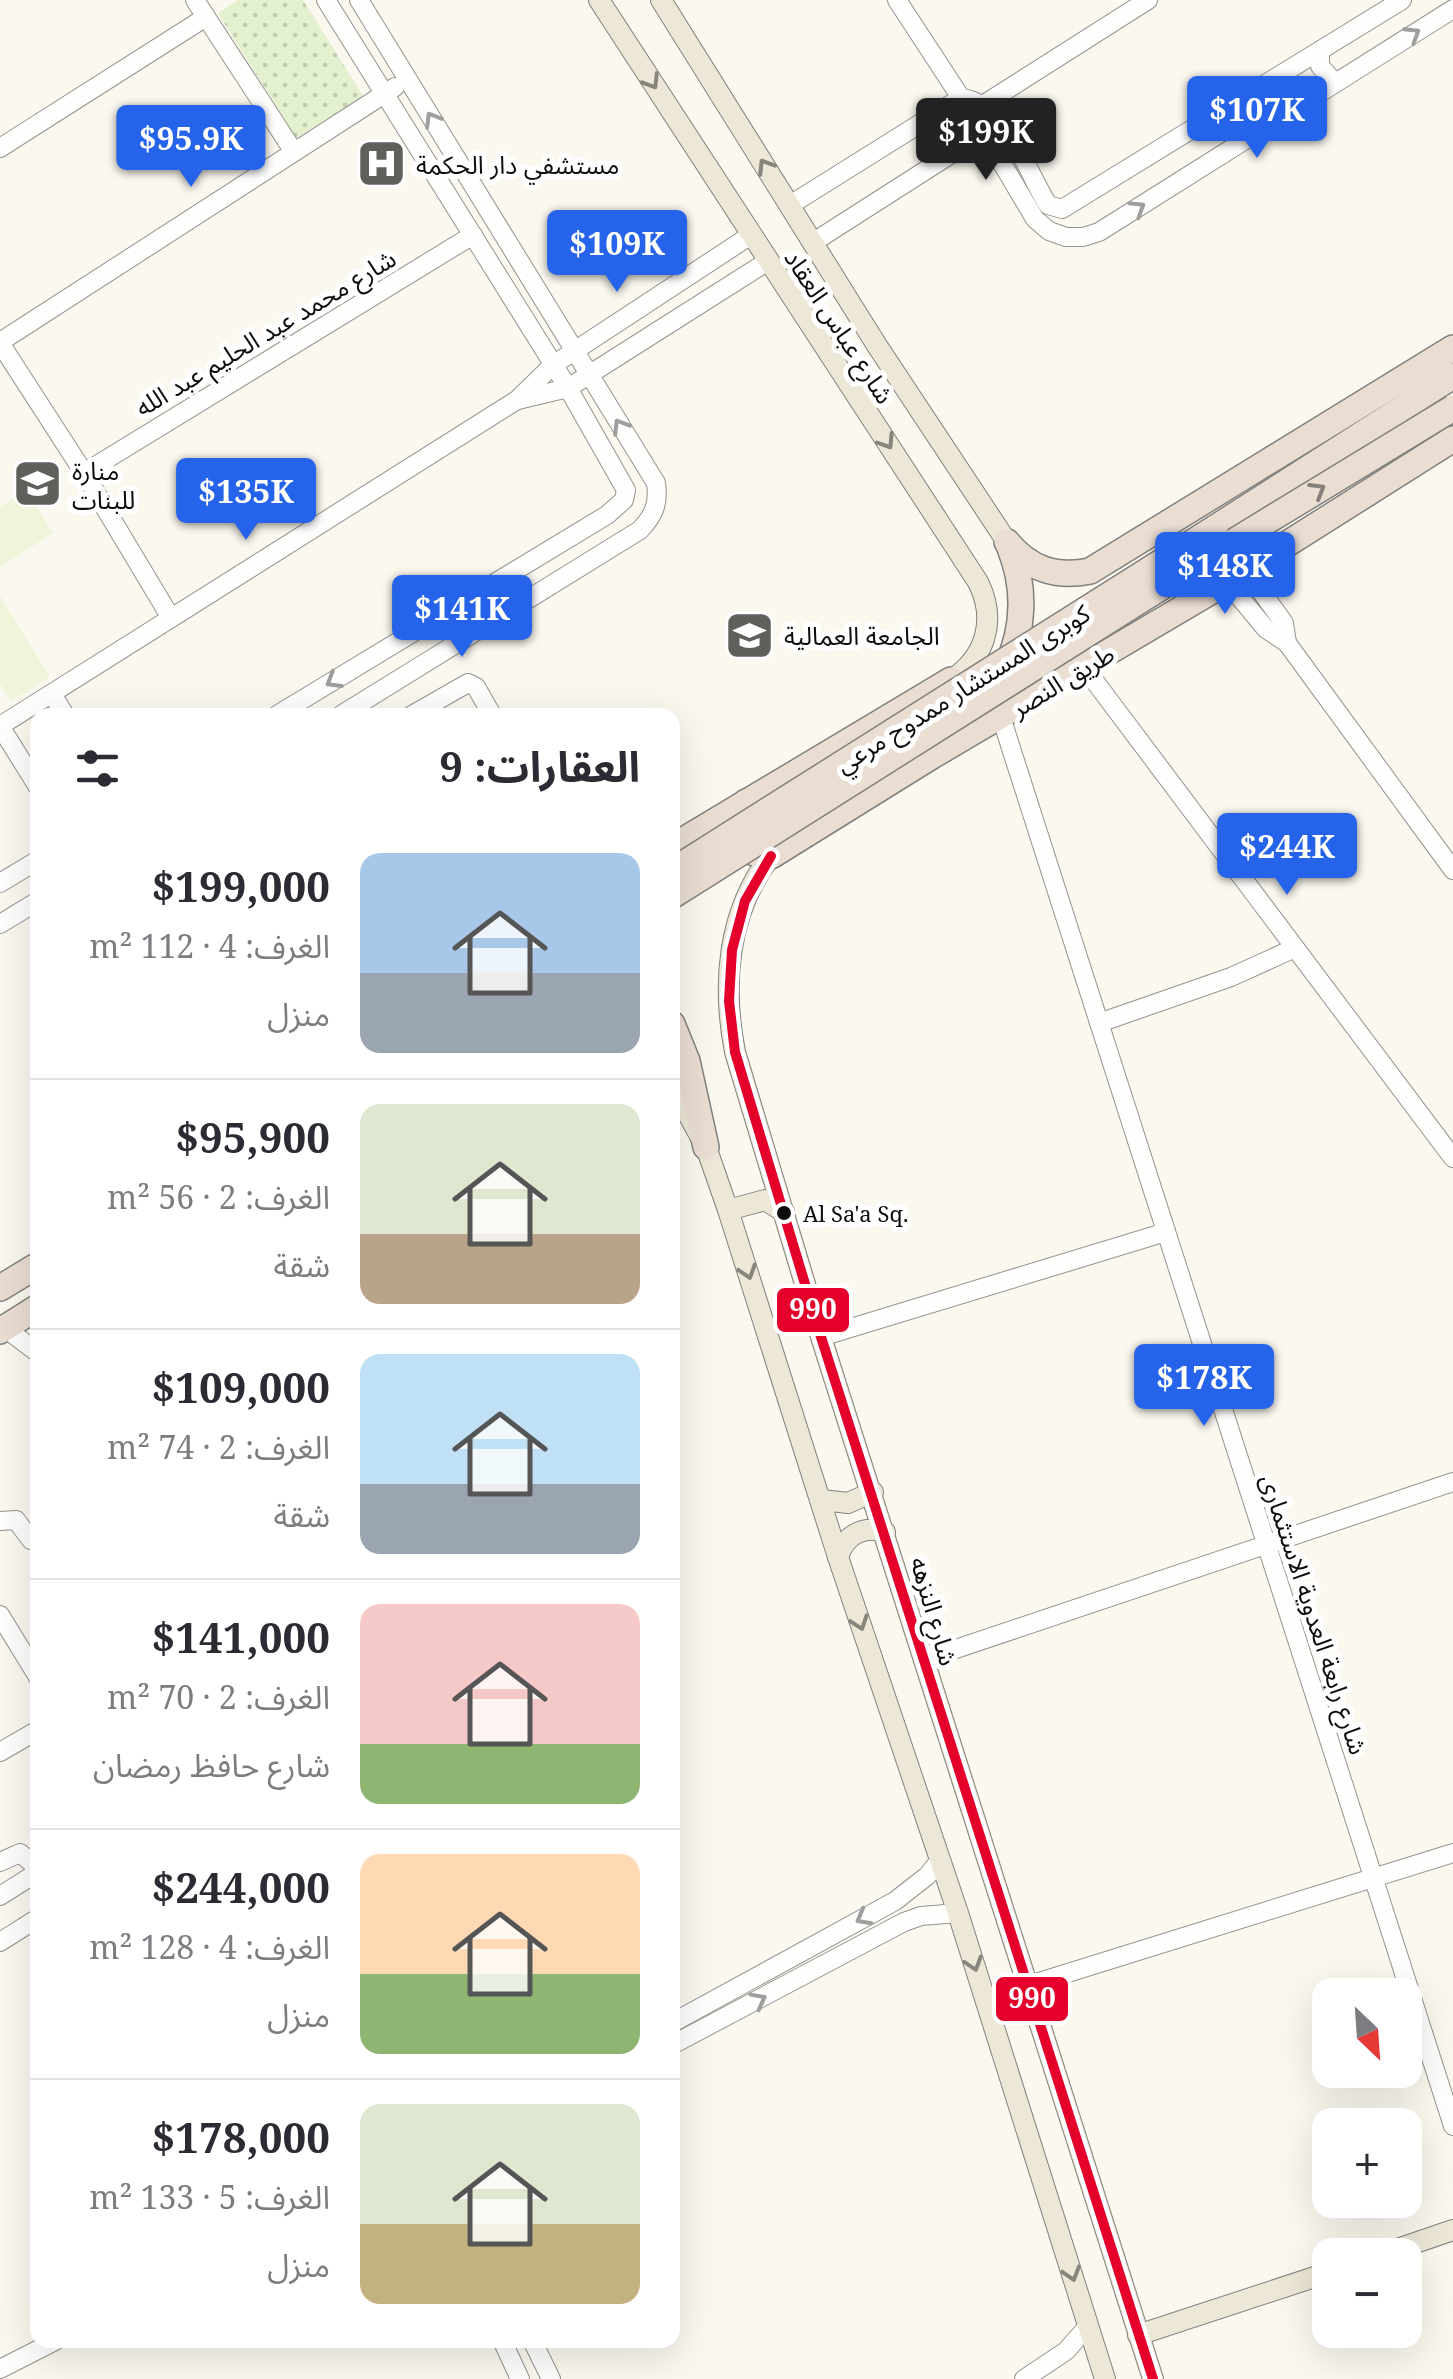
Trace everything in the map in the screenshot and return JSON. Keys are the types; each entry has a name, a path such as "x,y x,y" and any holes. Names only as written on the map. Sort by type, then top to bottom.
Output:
{"highway":[{"path":"1007,542 1026,561 1050,572 1076,574 1102,566 1453,348"},
{"name":"كوبرى المستشار ممدوح مرعي","path":"680,866 1453,376"},
{"name":"كوبرى المستشار ممدوح مرعي","path":"680,891 1228,545 1453,408"},
{"name":"طريق النصر","path":"771,856 1236,576 1453,438"},
{"path":"932,756 1003,676 1011,659 1021,608 1018,574 1007,542"},
{"path":"1102,566 1100,588 1109,608 1127,621 1160,622"},
{"path":"680,841 950,680"},
{"path":"741,806 735,832 742,846 755,855 771,856"},
{"path":"680,872 696,846 741,806"},
{"path":"680,1045 690,1072 706,1147"},
{"path":"0,1288 30,1270"},
{"path":"2,1329 30,1312"}],"main road":[{"name":"شارع عباس العقاد","path":"600,0 984,594 988,618 984,643 971,664 950,680"},
{"name":"شارع عباس العقاد","path":"661,0 812,243 1007,542"},
{"name":"شارع النزهه","path":"771,856 744,902 730,955 728,994 736,1052 923,1660 1152,2379"},
{"path":"680,1100 706,1147 728,1210 838,1558 958,1913 1102,2379"},
{"path":"728,1210 766,1200 784,1212"},
{"path":"822,1500 848,1503 872,1492"},
{"path":"838,1558 846,1542 860,1531 886,1532"},
{"path":"1422,2241 1453,2230"},
{"path":"1138,2335 1312,2278"}],"street":[{"path":"195,0 294,152"},
{"path":"288,708 600,519 624,500 626,490 554,365 326,0"},
{"path":"351,708 640,530 655,512 658,498 656,483 359,0"},
{"path":"812,243 984,133 989,122 972,105 897,0"},
{"path":"790,205 972,105 1148,0"},
{"path":"972,105 999,118 1048,205 1066,208 1402,0"},
{"path":"984,133 1035,219 1049,231 1074,238 1100,232 1453,9"},
{"path":"0,148 206,17"},
{"path":"1320,51 1320,66 1335,84"},
{"path":"1283,74 1298,84 1300,106"},
{"path":"171,618 0,342 408,79"},
{"name":"شارع محمد عبد الحليم عبد الله","path":"84,472 473,234"},
{"path":"30,774 0,726 517,400 554,365 751,234"},
{"path":"517,400 568,388 768,262"},
{"path":"600,519 615,545"},
{"path":"1236,576 1266,629 1288,643 1453,870"},
{"path":"1084,667 1453,1158"},
{"path":"423,708 468,683 476,687 488,708"},
{"path":"52,694 61,708"},
{"name":"شارع رابعة العدوية الاستثمارى","path":"1001,717 1453,2126"},
{"path":"0,883 30,865"},
{"path":"0,924 30,906"},
{"path":"1099,1023 1231,977 1295,948"},
{"path":"822,1337 1166,1232"},
{"path":"2,1329 30,1348"},
{"path":"923,1660 1453,1482"},
{"path":"0,1521 16,1520 30,1539"},
{"path":"0,1615 30,1665"},
{"path":"0,1752 30,1735"},
{"path":"0,1862 20,1853 30,1860"},
{"path":"1026,1986 1453,1853"},
{"path":"680,2019 895,1901 912,1890 940,1860"},
{"path":"0,1896 30,1875"},
{"path":"895,1901 904,1922"},
{"path":"680,2042 904,1922 921,1916 958,1913"},
{"path":"0,1942 30,1923"},
{"path":"1024,2379 1057,2370 1088,2326"},
{"path":"0,2369 41,2348"},
{"path":"506,2348 520,2379"},
{"path":"536,2348 550,2379"}],"green space":[{"path":"238,0 303,0 363,96 296,138 218,13"},
{"path":"26,491 53,533 0,567 0,507"},
{"path":"0,596 50,677 11,701 0,684"}],"transit line":[{"name":"990","path":"771,856 745,901 732,950 729,1001 735,1052 821,1337 1153,2379"}],"place":[{"name":"مستشفي دار الحكمة","path":"381,164"},
{"name":"منارة للبنات","path":"37,484"},
{"name":"الجامعة العمالية","path":"749,635"},
{"name":"Al Sa'a Sq.","path":"784,1213"}]}
